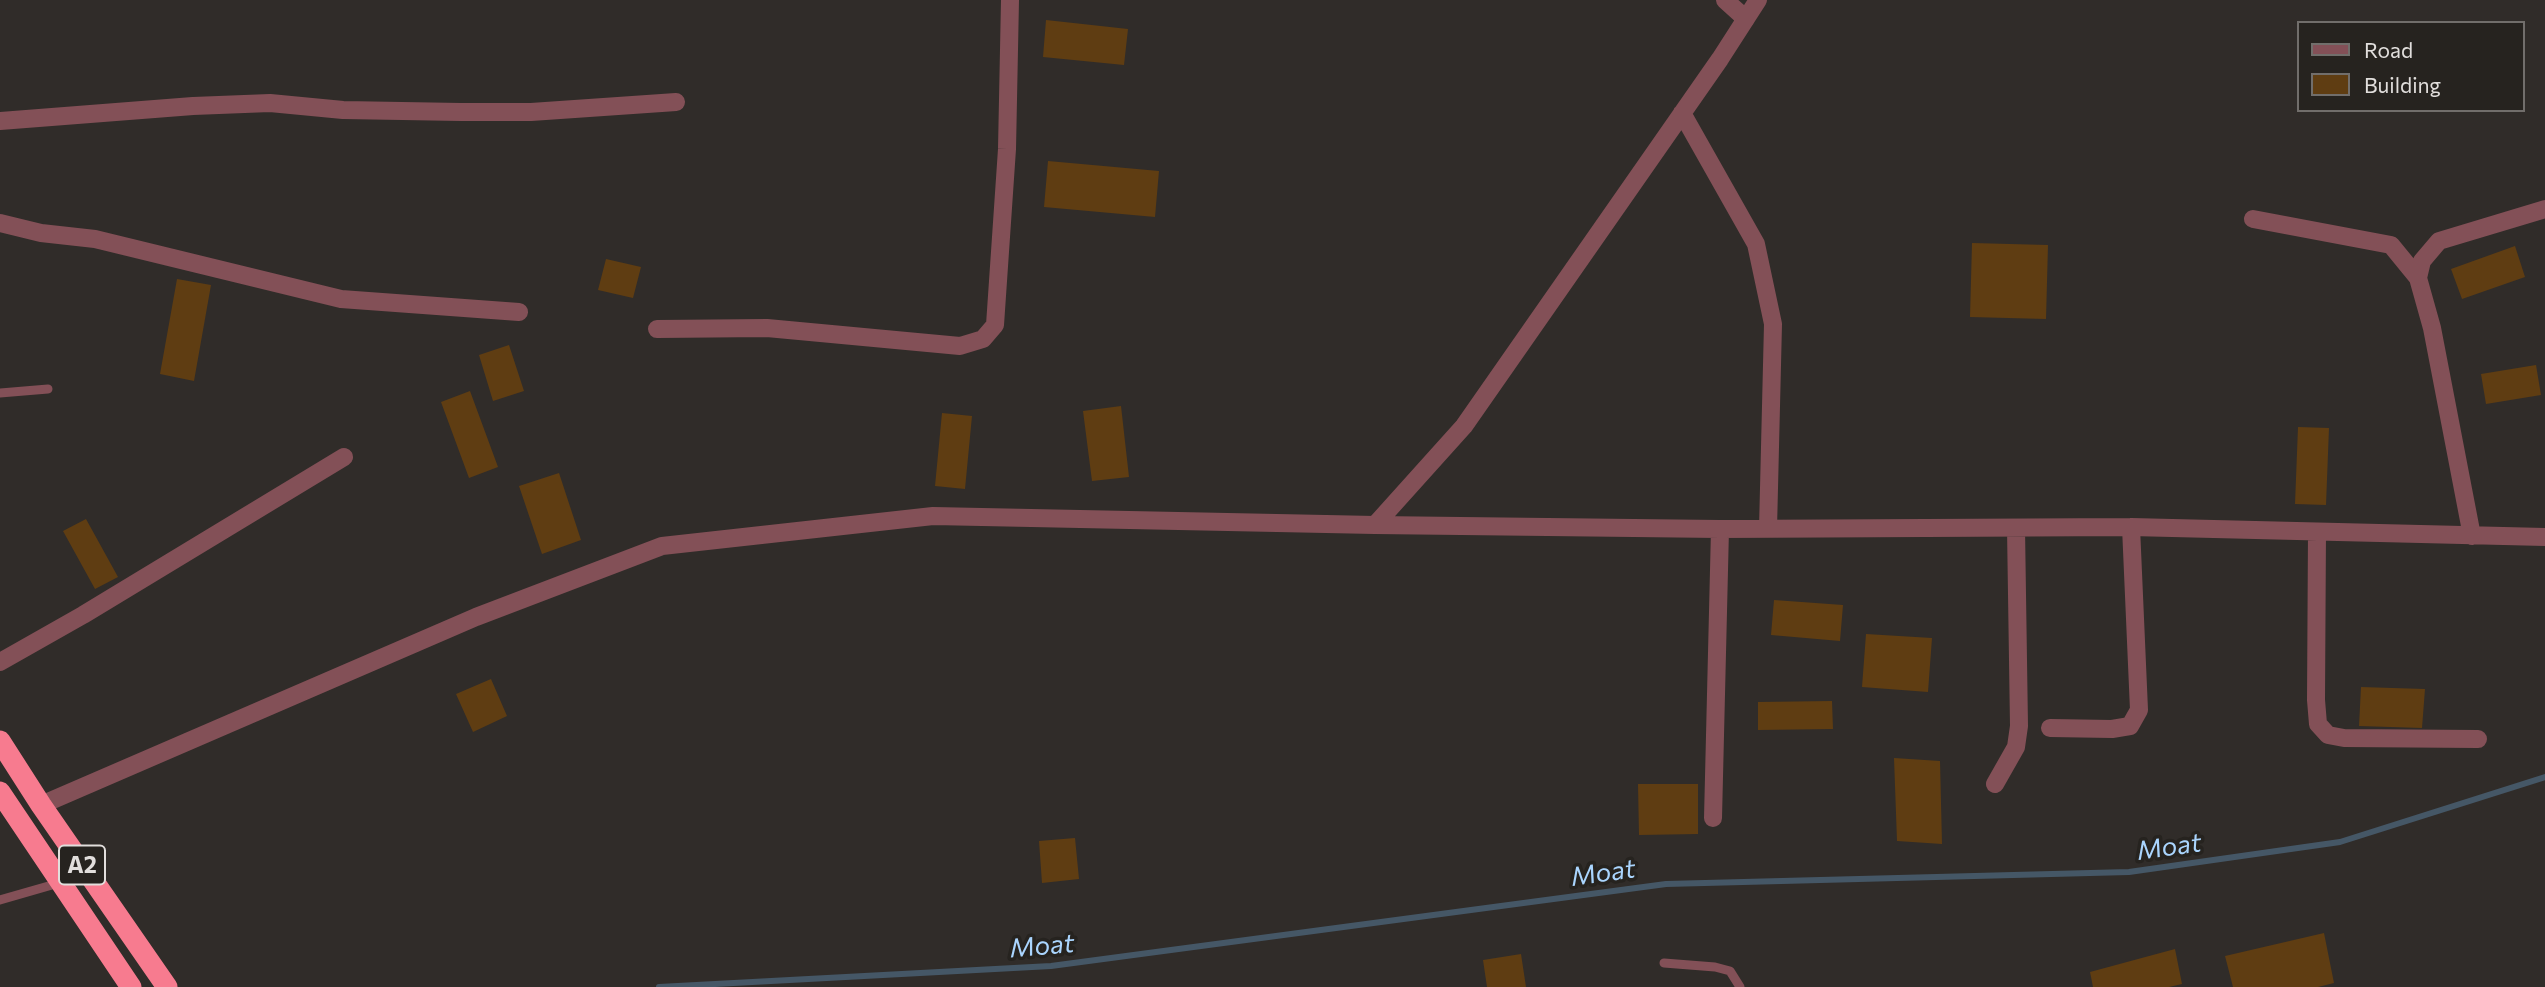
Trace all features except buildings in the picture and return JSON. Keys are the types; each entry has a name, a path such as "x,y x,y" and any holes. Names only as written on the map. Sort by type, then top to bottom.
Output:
{"highway":[{"name":"A2","path":"0,741 167,987"},
{"name":"A2","path":"0,792 131,987"}],"street":[{"path":"657,329 767,328 960,346 983,339 995,325 1007,149 1010,0"},
{"path":"1725,0 1746,19"},
{"path":"1375,525 1464,426 1758,0"},
{"path":"0,121 270,103 343,110 531,112 676,102"},
{"path":"1682,113 1756,244 1773,324 1768,529"},
{"path":"2418,278 2422,261 2439,242 2545,209"},
{"path":"2253,219 2391,245 2418,278 2432,328 2472,536"},
{"path":"0,223 41,233 109,242 341,299 519,313"},
{"path":"0,662 83,615 344,457"},
{"path":"41,805 476,617 662,546 933,516 1375,525 1768,529 2131,527 2545,537"},
{"path":"2050,728 2112,729 2130,726 2139,710 2131,527"},
{"path":"1713,818 1720,528"},
{"path":"1995,784 2016,747 2019,726 2017,528"},
{"path":"2317,532 2318,724 2328,735 2344,738 2478,740"}],"lane":[{"path":"0,393 48,389"},
{"path":"0,900 59,882"},
{"path":"1664,963 1715,967 1730,971 1740,987"}],"waterway":[{"name":"Moat","path":"659,987 1051,966 1666,884 2129,872 2340,842 2545,777"}]}
